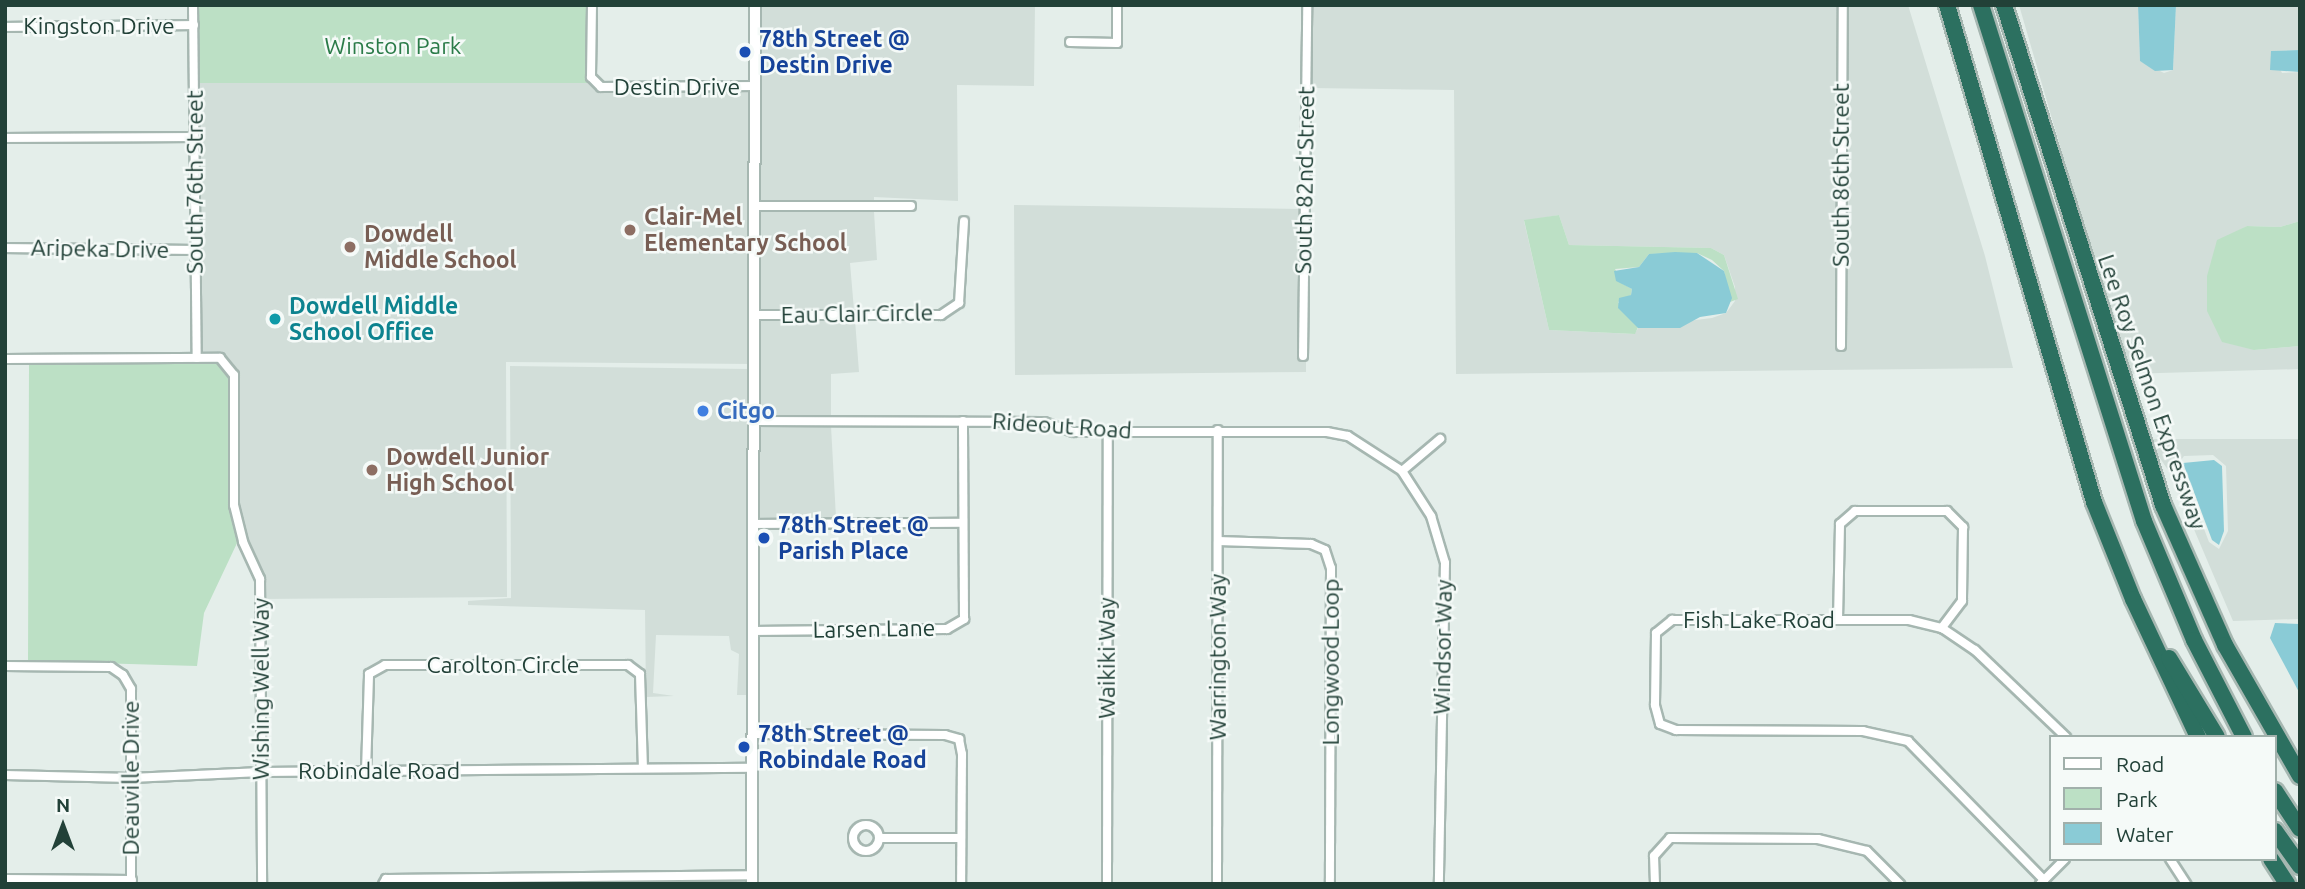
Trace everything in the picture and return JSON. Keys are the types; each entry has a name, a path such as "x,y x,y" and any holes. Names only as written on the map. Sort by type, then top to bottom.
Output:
{"highway":[{"path":"1947,5 2076,445 2133,599 2197,735"},
{"path":"1980,5 2127,476 2180,609 2243,735"},
{"name":"Lee Roy Selmon Expressway","path":"2004,5 2163,505 2225,645 2277,735"},
{"path":"2133,599 2216,735"},
{"name":"Lee Roy Selmon Expressway","path":"2277,736 2300,776"},
{"path":"2277,794 2300,829"},
{"path":"2277,834 2300,866"},
{"path":"2272,861 2287,884"}],"street":[{"name":"South 76th Street","path":"193,5 197,358"},
{"name":"Destin Drive","path":"592,5 591,77 601,87 754,86"},
{"path":"383,884 386,879 752,879 755,5"},
{"path":"1070,42 1117,43 1117,5"},
{"name":"South 82nd Street","path":"1303,356 1307,5"},
{"name":"South 86th Street","path":"1841,346 1843,5"},
{"name":"Kingston Drive","path":"5,27 194,25"},
{"path":"5,138 194,136"},
{"path":"755,206 911,206"},
{"name":"Eau Clair Circle","path":"755,315 941,315 959,303 964,221"},
{"name":"Aripeka Drive","path":"5,248 194,250"},
{"path":"5,359 197,358"},
{"name":"Wishing Well Way","path":"197,358 220,358 234,375 234,505 243,542 260,579 262,884"},
{"name":"Rideout Road","path":"754,421 1044,422 1073,432 1218,430 1337,434 1402,471"},
{"name":"Larsen Lane","path":"752,631 947,628 964,619 963,421"},
{"name":"Warrington Way","path":"1217,884 1218,430"},
{"name":"Waikiki Way","path":"1107,884 1108,432"},
{"path":"1402,471 1440,439"},
{"name":"Windsor Way","path":"1402,471 1431,516 1445,563 1439,884"},
{"path":"1838,620 1840,524 1855,511 1947,510 1963,527 1962,601 1942,628"},
{"path":"752,524 963,523"},
{"name":"Longwood Loop","path":"1218,541 1311,544 1325,550 1331,568 1330,884"},
{"name":"Fish Lake Road","path":"2042,882 1908,741 1863,731 1676,730 1660,724 1655,705 1656,633 1672,620 1909,620 1942,628 1975,650 2064,735"},
{"name":"Carolton Circle","path":"366,771 369,674 385,664 628,665 640,674 643,768"},
{"name":"Deauville Drive","path":"5,666 111,667 123,675 131,689 132,882"},
{"path":"752,734 945,735 958,739 962,754 961,884"},
{"name":"Robindale Road","path":"5,775 131,778 261,772 752,768"},
{"path":"880,838 961,838"},
{"path":"1655,884 1654,856 1670,838 1818,839 1867,851 1900,884"},
{"path":"2042,882 2064,861"},
{"path":"2171,861 2186,884"},
{"path":"5,879 132,882"}],"shaded area":[{"path":"760,5 1035,5 1034,86 957,85 958,201 874,197 874,201 760,200"},
{"path":"1312,5 1838,5 1836,350 1845,351 1847,5 1908,5 1985,256 2013,368 1456,374 1454,90 1311,88","holes":["1559,215 1569,245 1711,248 1724,255 1735,287 1735,301 1726,313 1712,318 1639,327 1634,334 1549,330 1524,221"]},
{"path":"2019,5 2138,5 2140,61 2164,73 2173,70 2176,5 2300,5 2300,50 2271,51 2282,73 2300,72 2300,221 2280,227 2247,226 2236,232 2254,350 2300,346 2300,369 2126,374"},
{"name":"Dowdell Middle School","path":"591,77 601,87 754,86 754,364 506,362 507,597 260,599 260,579 234,505 234,375 220,358 197,358 194,83"},
{"path":"1014,205 1300,209 1298,360 1306,361 1306,372 1015,375"},
{"path":"760,211 874,212 877,260 850,263 854,310 759,310"},
{"path":"759,320 855,320 859,372 831,374 831,415 758,415"},
{"path":"510,366 749,369 747,695 737,695 739,654 731,650 729,636 656,635 653,693 674,696 646,697 645,610 468,605 468,601 511,598"},
{"path":"758,426 831,426 836,518 757,519"},
{"path":"2147,439 2300,439 2300,619 2233,621 2170,473","holes":["2213,455 2226,466 2228,531 2219,549 2209,542 2179,463 2184,456"]}],"green space":[{"name":"Winston Park","path":"193,5 590,5 593,83 192,83"},
{"path":"1559,215 1569,245 1711,248 1724,255 1738,299 1730,302 1724,271 1712,260 1697,253 1649,254 1639,267 1615,269 1623,284 1632,289 1631,295 1618,302 1638,327 1635,334 1549,330 1524,220"},
{"path":"2300,221 2300,346 2254,350 2222,342 2207,311 2207,276 2217,240 2247,226 2280,227"},
{"path":"29,364 218,364 230,377 229,505 238,541 204,613 197,666 28,661"}],"water":[{"path":"2138,5 2176,5 2173,70 2155,71 2140,61"},
{"path":"2300,50 2300,72 2270,70 2271,51"},
{"path":"1697,253 1724,271 1732,298 1726,313 1700,317 1680,328 1638,328 1618,308 1619,298 1631,295 1632,289 1616,281 1614,271 1639,267 1649,254"},
{"path":"2214,460 2222,466 2224,531 2219,545 2212,540 2183,463"},
{"path":"2275,623 2300,624 2300,694 2270,638"}],"place":[{"name":"78th Street @ Destin Drive","path":"745,52"},
{"name":"Clair-Mel Elementary School","path":"630,230"},
{"name":"Dowdell Middle School","path":"350,247"},
{"name":"Dowdell Middle School Office","path":"275,319"},
{"name":"Citgo","path":"703,411"},
{"name":"Dowdell Junior High School","path":"372,470"},
{"name":"78th Street @ Parish Place","path":"764,538"},
{"name":"78th Street @ Robindale Road","path":"744,747"}]}
